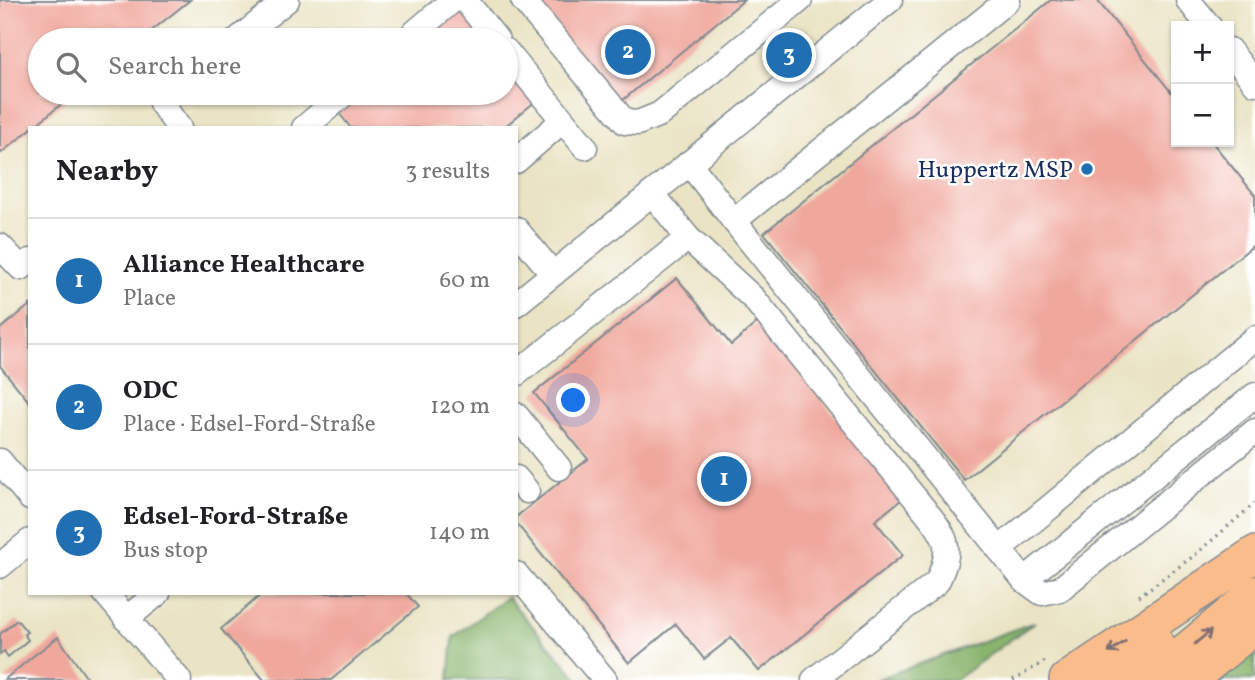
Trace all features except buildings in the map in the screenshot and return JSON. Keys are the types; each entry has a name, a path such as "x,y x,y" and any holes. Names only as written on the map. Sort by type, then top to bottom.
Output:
{"highway":[{"path":"1063,666 1255,554"},
{"path":"1112,680 1162,643 1255,554"},
{"path":"1151,680 1255,594"},
{"path":"1189,680 1255,626"}],"street":[{"path":"252,28 287,0"},
{"path":"420,28 453,0"},
{"path":"465,0 487,28"},
{"path":"523,0 625,122 638,123 660,114 800,0"},
{"path":"518,302 890,0"},
{"path":"734,221 1007,0"},
{"path":"1188,0 1205,21"},
{"path":"1234,56 1255,83"},
{"path":"518,66 561,122 585,147"},
{"path":"162,105 178,126"},
{"path":"306,126 331,105"},
{"path":"518,159 561,122"},
{"path":"689,163 1024,580 1042,593 1060,589 1255,431"},
{"path":"652,194 688,238 754,299 943,533 947,544 946,563 937,582 814,680"},
{"path":"518,231 553,274"},
{"path":"518,372 688,238"},
{"path":"0,246 21,268 28,263"},
{"path":"999,549 1255,338"},
{"path":"1024,580 1255,395"},
{"path":"518,417 559,468"},
{"path":"0,461 28,496"},
{"path":"0,565 28,543"},
{"path":"518,575 605,680"},
{"path":"107,595 168,680"},
{"path":"126,620 156,595"},
{"path":"126,620 179,680"}],"path":[{"path":"1133,600 1195,555 1255,503"},
{"path":"1013,680 1063,666"}],"green space":[{"path":"507,597 579,680 449,680 453,637"},
{"path":"1035,622 955,680 875,680"},
{"path":"1255,639 1255,680 1208,680"}],"place":[{"name":"ODC","path":"628,52"},
{"name":"Edsel-Ford-Straße","path":"789,55"},
{"name":"Huppertz MSP","path":"1087,169"},
{"name":"Alliance Healthcare","path":"724,479"}]}
